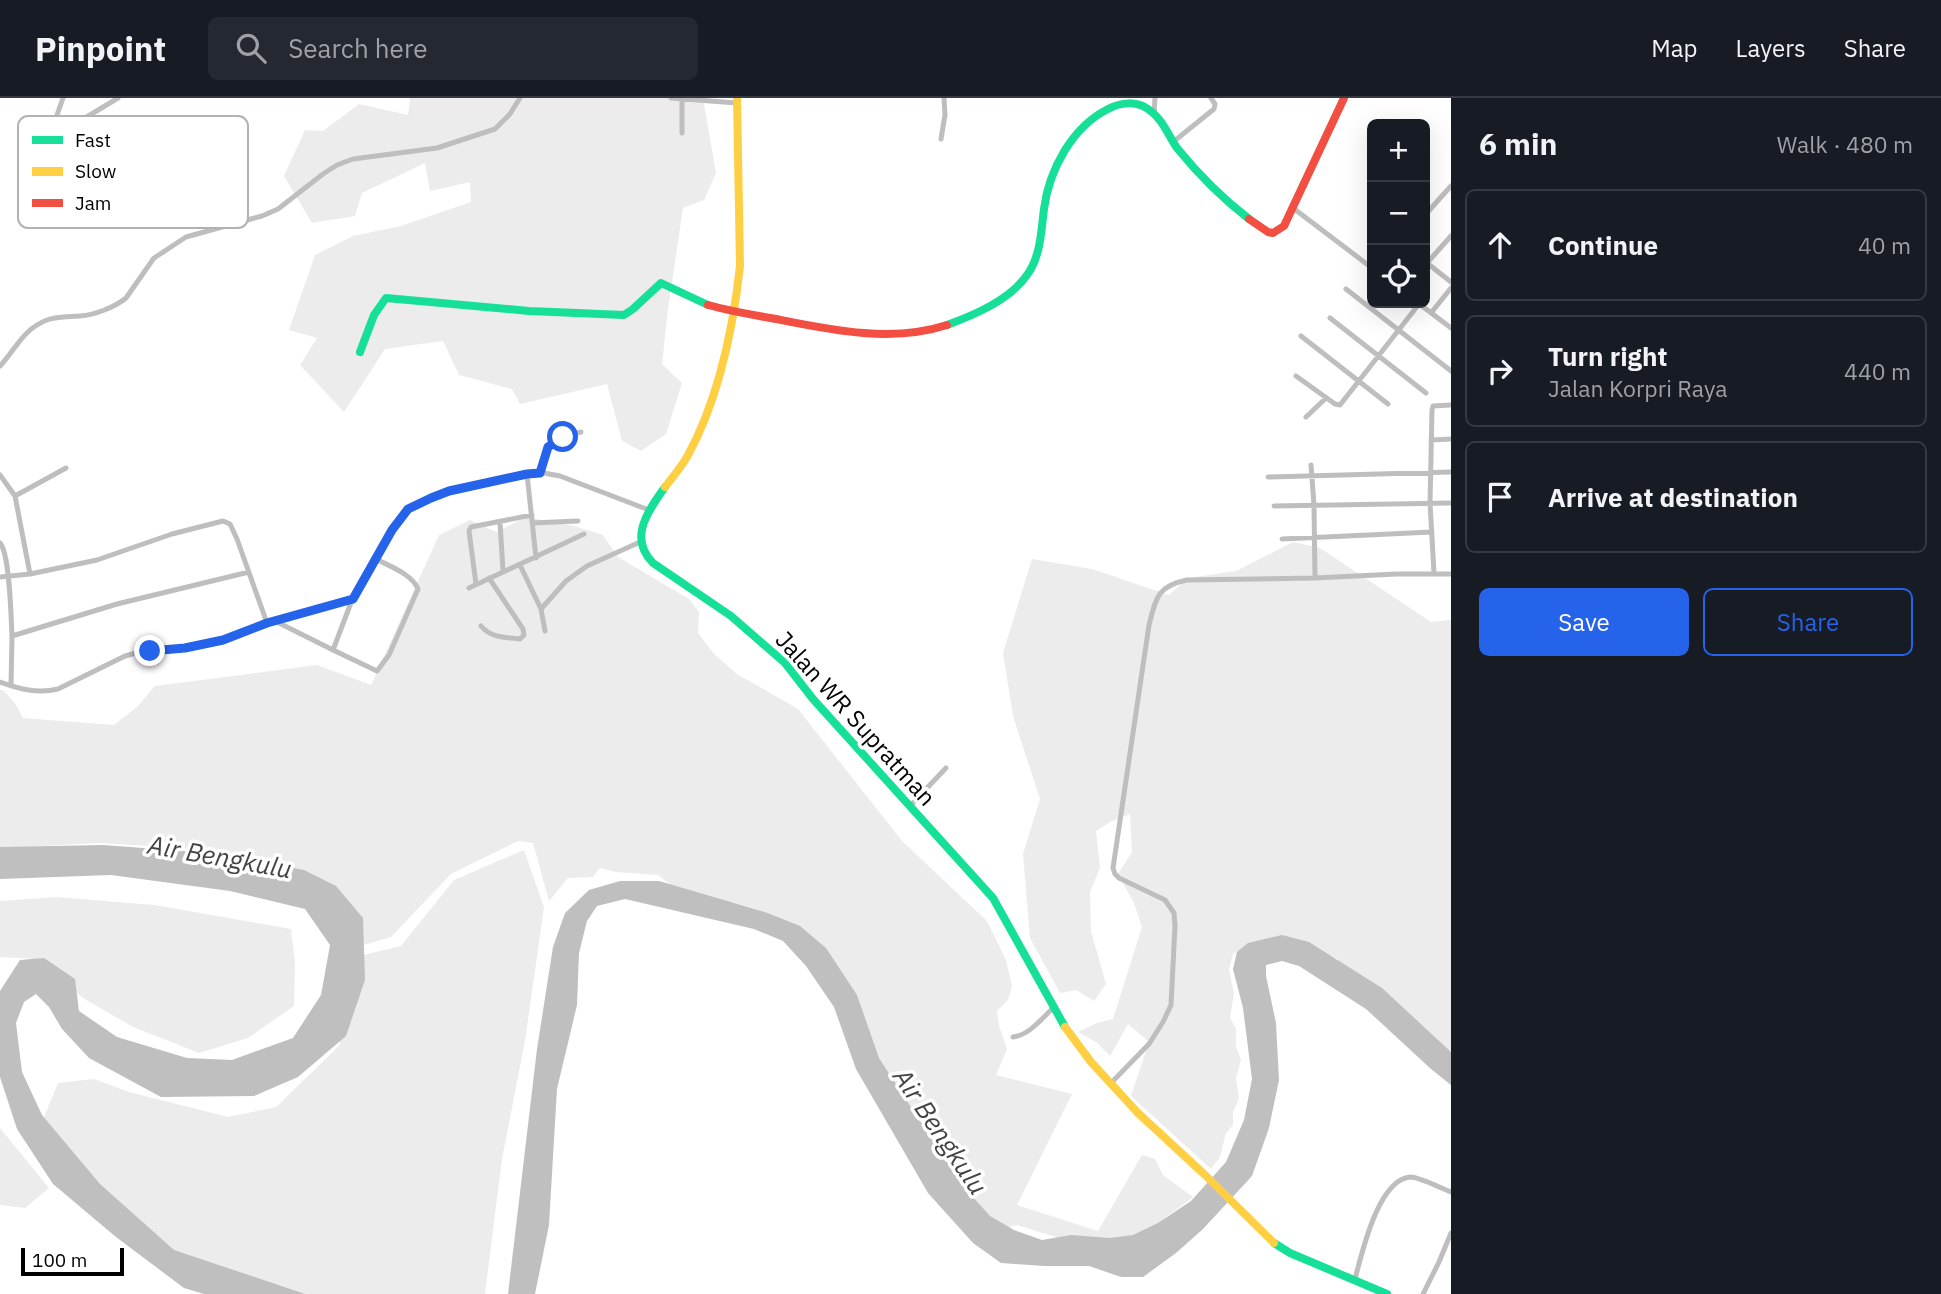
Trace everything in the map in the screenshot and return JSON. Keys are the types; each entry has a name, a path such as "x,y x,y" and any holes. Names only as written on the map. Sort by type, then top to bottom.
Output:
{"main road":[{"path":"360,352 380,302 386,298 529,311 624,314 629,313 661,283 698,302 820,328 884,334 916,333 947,327 986,308 1017,287 1028,273 1036,253 1047,189 1054,170 1074,138 1103,110 1125,103 1143,106 1154,114 1173,142 1226,200 1268,232 1277,232 1293,208 1345,98"},
{"path":"640,542 649,510 686,459 699,435 721,369 740,267 737,101"},
{"name":"Jalan WR Supratman","path":"640,542 653,563 731,616 785,663 813,699 993,898 1070,1036 1138,1113 1205,1174 1268,1238 1290,1253 1387,1294"}],"street":[{"path":"57,116 63,98"},
{"path":"88,116 117,98"},
{"path":"248,220 278,209 323,174 353,159 437,148 495,129 510,114 520,98"},
{"path":"670,98 737,101"},
{"path":"682,98 682,133"},
{"path":"941,139 945,116 944,98"},
{"path":"1154,114 1155,98"},
{"path":"1173,142 1214,109 1215,104 1211,98"},
{"path":"1430,210 1451,187"},
{"path":"1293,208 1367,264"},
{"path":"0,366 24,335 46,320 91,314 120,303 127,298 154,258 186,237 219,228"},
{"path":"1430,258 1451,236"},
{"path":"1430,265 1451,282"},
{"path":"1431,313 1451,288"},
{"path":"1346,289 1451,371"},
{"path":"1296,376 1340,405 1414,308"},
{"path":"1424,308 1451,328"},
{"path":"1330,317 1426,393"},
{"path":"1301,336 1388,404"},
{"path":"1306,417 1326,398"},
{"path":"1434,573 1429,472 1433,406 1451,405"},
{"path":"540,473 548,447 563,437 580,432"},
{"path":"1431,440 1451,439"},
{"path":"1311,465 1315,578"},
{"path":"15,496 65,468"},
{"path":"1268,477 1451,472"},
{"path":"332,650 353,599 392,530 408,509 431,498 449,491 540,473 560,476 649,510"},
{"path":"527,474 536,558"},
{"path":"0,475 15,496 30,574"},
{"path":"1274,506 1451,503"},
{"path":"476,584 470,528 532,515"},
{"path":"0,577 8,578 97,560 172,534 223,521 233,529 267,623"},
{"path":"533,523 578,521"},
{"path":"499,522 503,571"},
{"path":"1282,540 1432,532"},
{"path":"469,588 584,534"},
{"path":"541,608 566,581 587,566 640,542"},
{"path":"0,543 4,547 8,578 12,636 11,686"},
{"path":"277,622 377,671 389,656 418,589 411,579 376,559"},
{"path":"520,565 541,608 545,631"},
{"path":"12,636 117,604 249,572"},
{"path":"1110,1084 1149,1044 1171,1005 1174,913 1165,900 1119,878 1113,867 1143,662 1156,599 1161,591 1187,580 1451,574"},
{"path":"481,626 486,632 496,636 520,639 524,635 523,629 489,578"},
{"path":"0,682 35,692 47,692 125,656 202,646 267,623 353,599"},
{"path":"909,807 946,768"},
{"path":"1013,1037 1021,1036 1055,1006"},
{"path":"1355,1279 1362,1250 1383,1196 1396,1183 1414,1177 1451,1192"},
{"path":"1423,1294 1451,1233"}],"shaded area":[{"path":"410,98 703,98 716,173 704,200 683,208 662,364 682,383 666,434 641,451 622,441 607,384 520,404 512,389 459,375 443,341 385,349 344,412 300,365 317,338 289,330 315,255 353,236 401,226 471,202 470,182 430,191 425,163 362,193 355,216 312,223 284,176 305,130 323,131 359,104 408,115"},
{"path":"526,517 574,526 603,535 618,557 689,599 699,612 698,633 715,655 737,674 798,709 902,841 987,921 1006,960 1012,986 1008,1000 997,1011 1007,1049 996,1075 1072,1094 1017,1205 1098,1231 1142,1155 1155,1159 1163,1175 1193,1197 1133,1243 1062,1239 1017,1225 995,1231 972,1208 785,924 766,912 736,903 693,902 658,875 600,868 593,877 568,878 549,901 533,843 518,841 451,874 391,937 357,947 305,878 195,849 100,843 0,848 0,690 15,703 23,718 114,725 137,707 155,686 317,665 371,685 439,535 470,520 496,532"},
{"path":"1293,542 1320,548 1431,622 1451,620 1451,1065 1346,972 1338,959 1299,942 1252,946 1233,954 1229,970 1234,993 1230,1018 1236,1029 1236,1047 1241,1060 1236,1078 1239,1099 1233,1112 1233,1125 1226,1133 1220,1157 1211,1169 1131,1096 1149,1042 1128,1024 1110,1056 1096,1042 1078,1032 1113,1019 1142,927 1134,903 1118,874 1132,852 1130,814 1096,831 1100,868 1090,892 1091,931 1106,984 1094,1001 1076,990 1060,993 1030,938 1023,854 1040,799 1013,716 1003,653 1032,559 1092,569 1169,595 1188,578 1236,571"},
{"path":"524,850 544,907 525,1041 502,1159 485,1294 298,1294 192,1264 116,1205 60,1146 44,1117 58,1083 94,1079 129,1092 228,1117 276,1107 339,1046 363,955 401,946 454,880"},
{"path":"57,897 154,905 291,929 295,963 294,1006 248,1038 199,1053 133,1027 83,998 36,959 0,957 0,901"},
{"path":"0,1128 49,1188 25,1208 0,1205"}],"water":[{"name":"Air Bengkulu","path":"103,845 211,853 304,870 336,886 363,918 365,980 346,1036 298,1077 254,1096 161,1097 89,1058 62,1029 49,1007 36,994 24,1002 16,1023 22,1072 42,1115 100,1184 174,1250 305,1294 204,1294 184,1288 116,1237 53,1184 17,1129 0,1077 0,991 20,960 44,958 75,979 79,1011 117,1037 187,1058 232,1060 293,1038 321,995 330,945 305,909 230,891 111,875 0,879 0,847"},
{"path":"620,881 659,881 765,912 800,926 826,948 857,995 879,1058 961,1184 990,1216 1014,1230 1042,1240 1071,1235 1110,1238 1133,1235 1158,1223 1191,1201 1226,1162 1244,1120 1252,1079 1243,1008 1233,969 1237,952 1248,943 1282,935 1309,942 1382,988 1451,1052 1451,1085 1366,1009 1299,966 1282,961 1266,965 1276,1023 1279,1080 1269,1128 1252,1176 1203,1229 1143,1277 1121,1277 1089,1266 1001,1263 973,1243 928,1193 856,1069 834,1007 806,966 783,941 754,929 625,899 597,906 587,921 579,953 577,1005 557,1089 549,1225 535,1294 508,1294 537,1049 553,947 565,913 589,890"}],"traffic: fast":[{"path":"947,325 1001,299 1027,275 1038,252 1051,179 1064,151 1073,138 1095,117 1113,107 1133,104 1143,106 1153,113 1193,167 1249,219"},
{"path":"360,352 374,315 386,298 529,311 624,315 661,283 708,305"},
{"path":"665,487 652,505 643,525 642,544 646,554 653,563 731,616 785,663 813,699 993,898 1065,1027"},
{"path":"1274,1243 1290,1253 1387,1294"}],"traffic: slow":[{"path":"665,487 687,457 698,435 716,389 733,315 740,266 737,98"},
{"path":"1065,1027 1091,1062 1138,1113 1274,1243"}],"traffic: jam":[{"path":"1249,219 1268,232 1273,233 1284,226 1344,98"},
{"path":"708,305 861,333 905,333 947,325"}],"route":[{"path":"150,651 202,646 267,623 353,599 392,530 408,509 449,491 540,473 548,447 563,437"}]}
